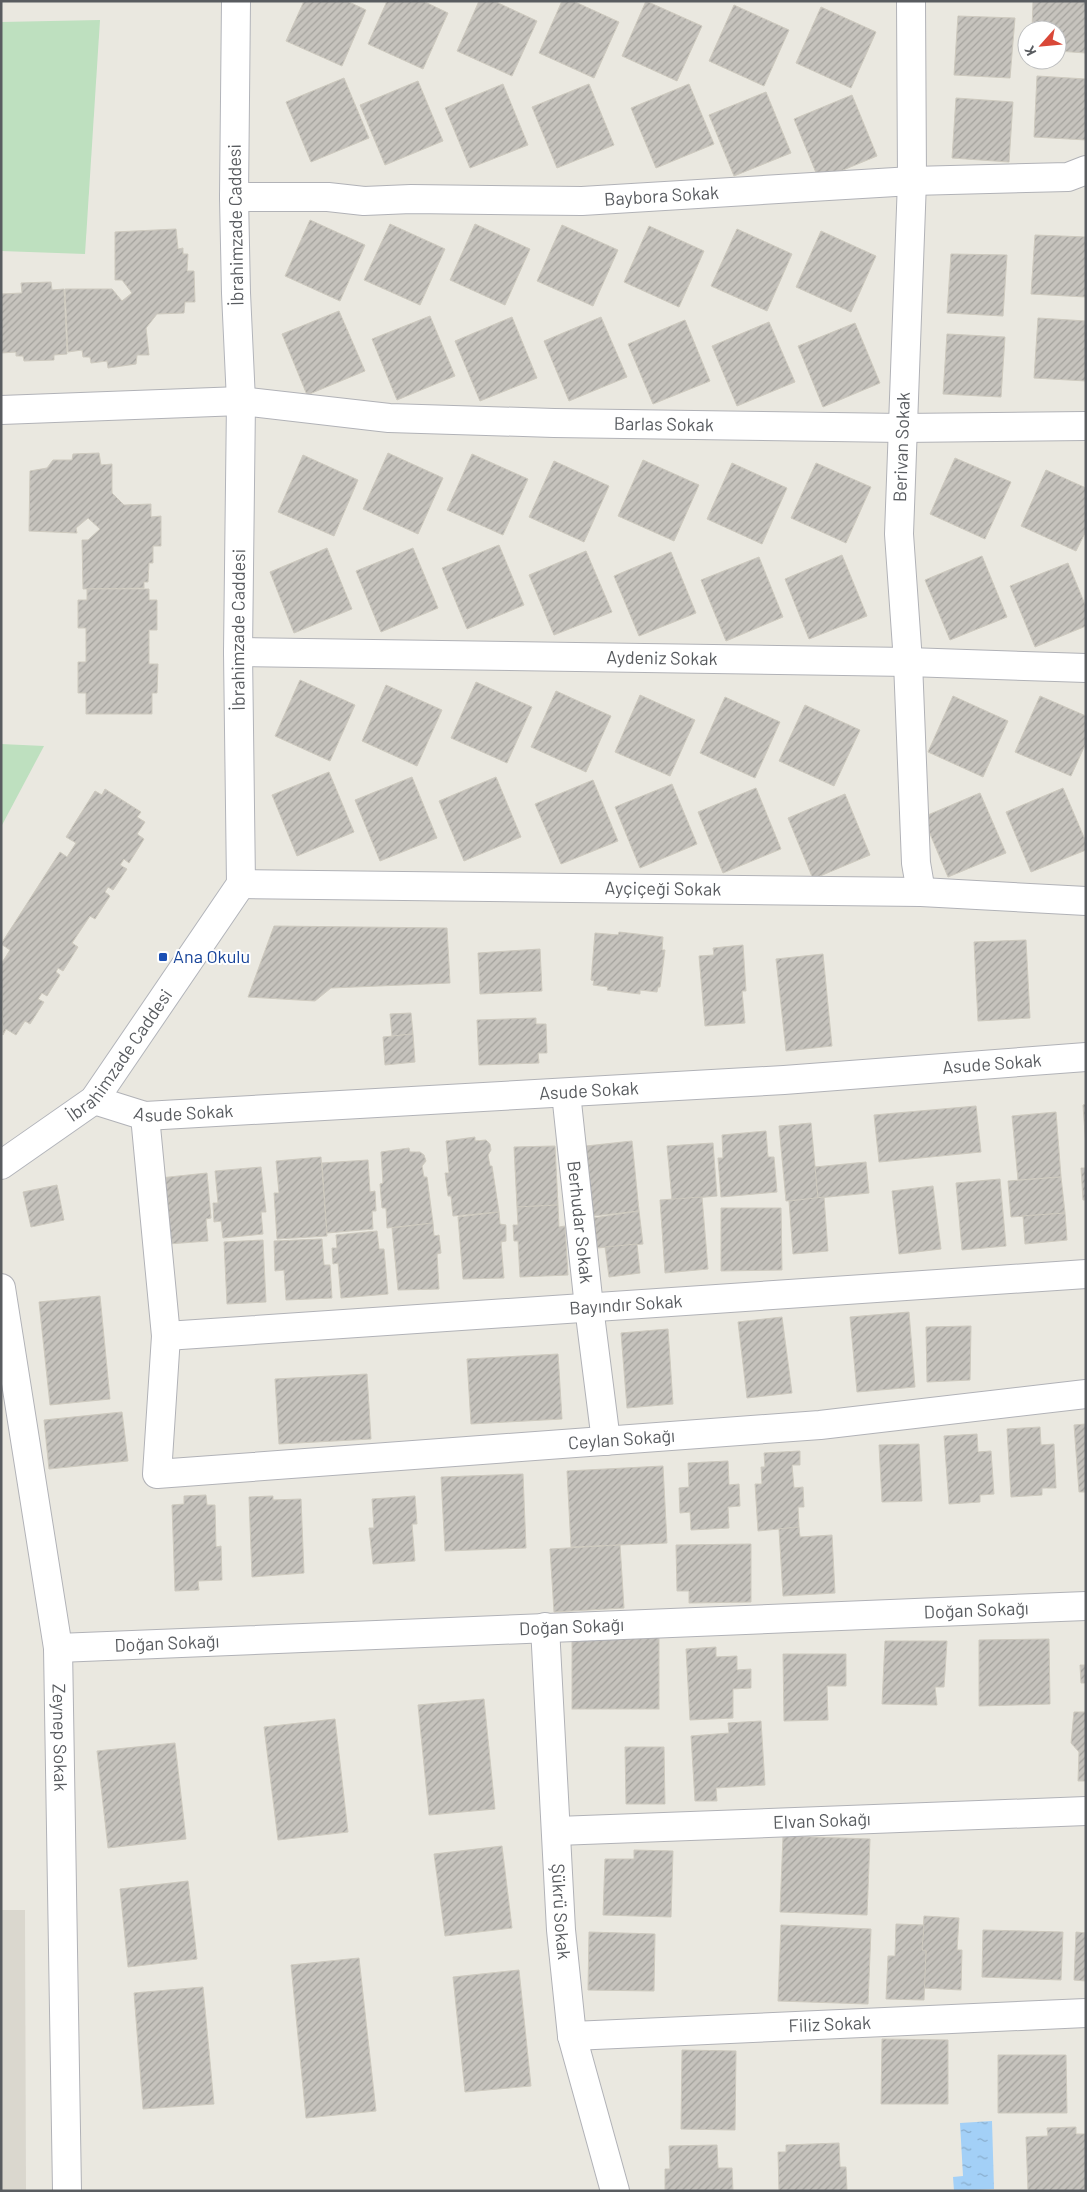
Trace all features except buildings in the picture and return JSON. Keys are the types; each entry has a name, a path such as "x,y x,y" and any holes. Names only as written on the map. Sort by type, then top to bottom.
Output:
{"street":[{"name":"İbrahimzade Caddesi","path":"1,1166 94,1100 241,884 238,652 241,401 234,197 236,1"},
{"name":"Berivan Sokak","path":"911,1 912,181 899,534 908,662 916,863 921,892"},
{"name":"Baybora Sokak","path":"234,197 328,197 364,201 411,199 582,201 912,181 1068,177 1086,170"},
{"name":"Barlas Sokak","path":"1,410 241,401 389,418 564,423 902,428 1086,426"},
{"name":"Aydeniz Sokak","path":"238,652 908,662 1086,668"},
{"name":"Ayçiçeği Sokak","path":"241,884 921,892 1086,901"},
{"name":"Asude Sokak","path":"94,1100 145,1116 784,1080 1086,1057"},
{"name":"Berhudar Sokak","path":"566,1093 589,1307 606,1441"},
{"path":"145,1116 166,1336"},
{"name":"Bayındır Sokak","path":"166,1336 1086,1274"},
{"name":"Zeynep Sokak","path":"1,1288 58,1648 67,2191"},
{"name":"Ceylan Sokağı","path":"166,1336 157,1474 820,1425 1086,1394"},
{"name":"Doğan Sokağı","path":"58,1648 1086,1606"},
{"name":"Şükrü Sokak","path":"545,1628 561,1930 572,2036 615,2191"},
{"name":"Elvan Sokağı","path":"557,1830 1086,1812"},
{"name":"Filiz Sokak","path":"572,2036 1086,2013"}],"shaded area":[{"path":"1,1910 25,1910 26,2191 1,2191"}],"green space":[{"path":"100,20 85,254 1,251 1,22"},
{"path":"1,744 44,746 1,827"}],"water":[{"path":"992,2121 994,2189 954,2191 953,2177 963,2176 960,2123"}],"place":[{"name":"Ana Okulu","path":"163,957"}]}
